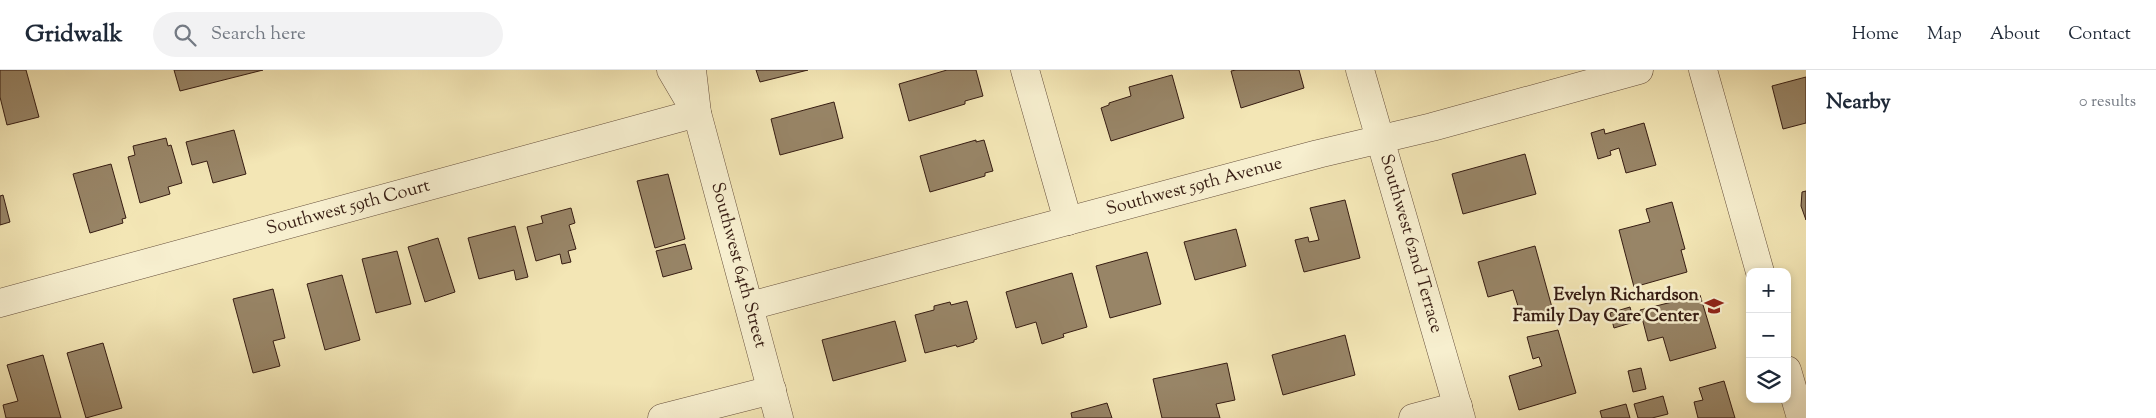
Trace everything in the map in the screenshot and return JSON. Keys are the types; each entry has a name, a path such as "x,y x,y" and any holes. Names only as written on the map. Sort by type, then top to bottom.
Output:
{"street":[{"name":"Southwest 64th Street","path":"671,70 696,113"},
{"name":"Southwest 64th Street","path":"692,70 696,113 779,418"},
{"path":"1025,70 1068,221"},
{"name":"Southwest 62nd Terrace","path":"1360,70 1459,412"},
{"name":"Southwest 59th Avenue","path":"750,306 1639,70"},
{"path":"1703,70 1759,268"},
{"name":"Southwest 59th Court","path":"0,303 696,113"},
{"path":"1791,384 1801,418"},
{"path":"662,418 772,390"},
{"path":"1412,418 1459,412"}],"building":[{"path":"0,70 26,70 39,117 7,125 0,97"},
{"path":"174,70 263,70 180,91"},
{"path":"756,70 808,70 760,82"},
{"path":"947,70 976,70 983,96 965,101 965,104 909,121 899,84"},
{"path":"1299,70 1304,88 1241,108 1231,71"},
{"path":"1172,75 1184,118 1111,141 1101,108 1109,105 1109,103 1131,96 1129,87"},
{"path":"1806,77 1806,123 1783,129 1772,86"},
{"path":"834,102 843,138 780,155 771,119"},
{"path":"1644,123 1656,165 1626,173 1619,148 1610,151 1611,155 1598,159 1591,133 1604,129 1605,134"},
{"path":"234,130 246,174 213,183 207,161 192,165 186,142"},
{"path":"166,138 168,146 171,145 182,183 168,187 170,194 140,203 128,157 135,155 133,146"},
{"path":"976,140 976,142 984,140 993,171 985,173 985,176 930,192 920,156"},
{"path":"1525,154 1536,194 1463,214 1452,174"},
{"path":"111,164 126,218 122,219 123,223 90,233 73,174"},
{"path":"668,174 685,239 655,248 637,181"},
{"path":"1806,191 1806,220 1801,206 1802,192"},
{"path":"3,195 10,222 0,225 0,196"},
{"path":"1345,200 1360,258 1304,272 1295,240 1308,237 1309,242 1319,240 1310,208"},
{"path":"1672,202 1685,249 1681,250 1687,272 1634,287 1619,230 1650,222 1646,209"},
{"path":"571,208 575,223 569,225 576,249 568,251 571,262 562,264 560,254 536,261 527,227 543,223 541,216"},
{"path":"515,226 528,277 516,280 514,270 479,279 468,238"},
{"path":"1236,229 1246,266 1195,280 1184,242"},
{"path":"438,238 455,292 425,302 408,247"},
{"path":"685,244 692,269 663,277 656,251"},
{"path":"1535,246 1553,311 1522,319 1513,290 1488,297 1478,262"},
{"path":"397,251 411,304 376,313 362,259"},
{"path":"1147,252 1161,304 1110,318 1096,266"},
{"path":"1072,273 1087,327 1063,334 1064,337 1042,344 1036,322 1016,328 1006,292"},
{"path":"342,275 360,340 325,350 307,284"},
{"path":"273,289 285,338 273,341 280,366 253,373 233,299"},
{"path":"1700,295 1716,348 1670,361 1663,337 1648,341 1640,310"},
{"path":"967,301 977,339 974,342 957,347 956,345 925,353 915,315 934,310 934,306 950,302 951,305"},
{"path":"1630,307 1634,322 1614,328 1610,313"},
{"path":"895,321 906,361 833,381 822,340"},
{"path":"1558,330 1576,393 1519,410 1509,376 1542,366 1539,357 1533,359 1527,337"},
{"path":"1345,335 1355,375 1283,395 1272,355"},
{"path":"103,343 122,408 86,418 67,353"},
{"path":"43,355 61,418 6,418 3,405 18,401 7,365"},
{"path":"1227,363 1235,400 1216,404 1220,418 1162,418 1153,379"},
{"path":"1641,368 1646,389 1633,392 1628,371"},
{"path":"1724,381 1735,418 1698,418 1694,402 1703,400 1699,388"},
{"path":"1663,396 1668,414 1652,418 1638,418 1634,404"},
{"path":"1107,403 1112,418 1072,418 1071,413"},
{"path":"1626,404 1630,418 1602,418 1600,411"}],"place":[{"name":"Evelyn Richardson Family Day Care Center","path":"1714,306"}]}
